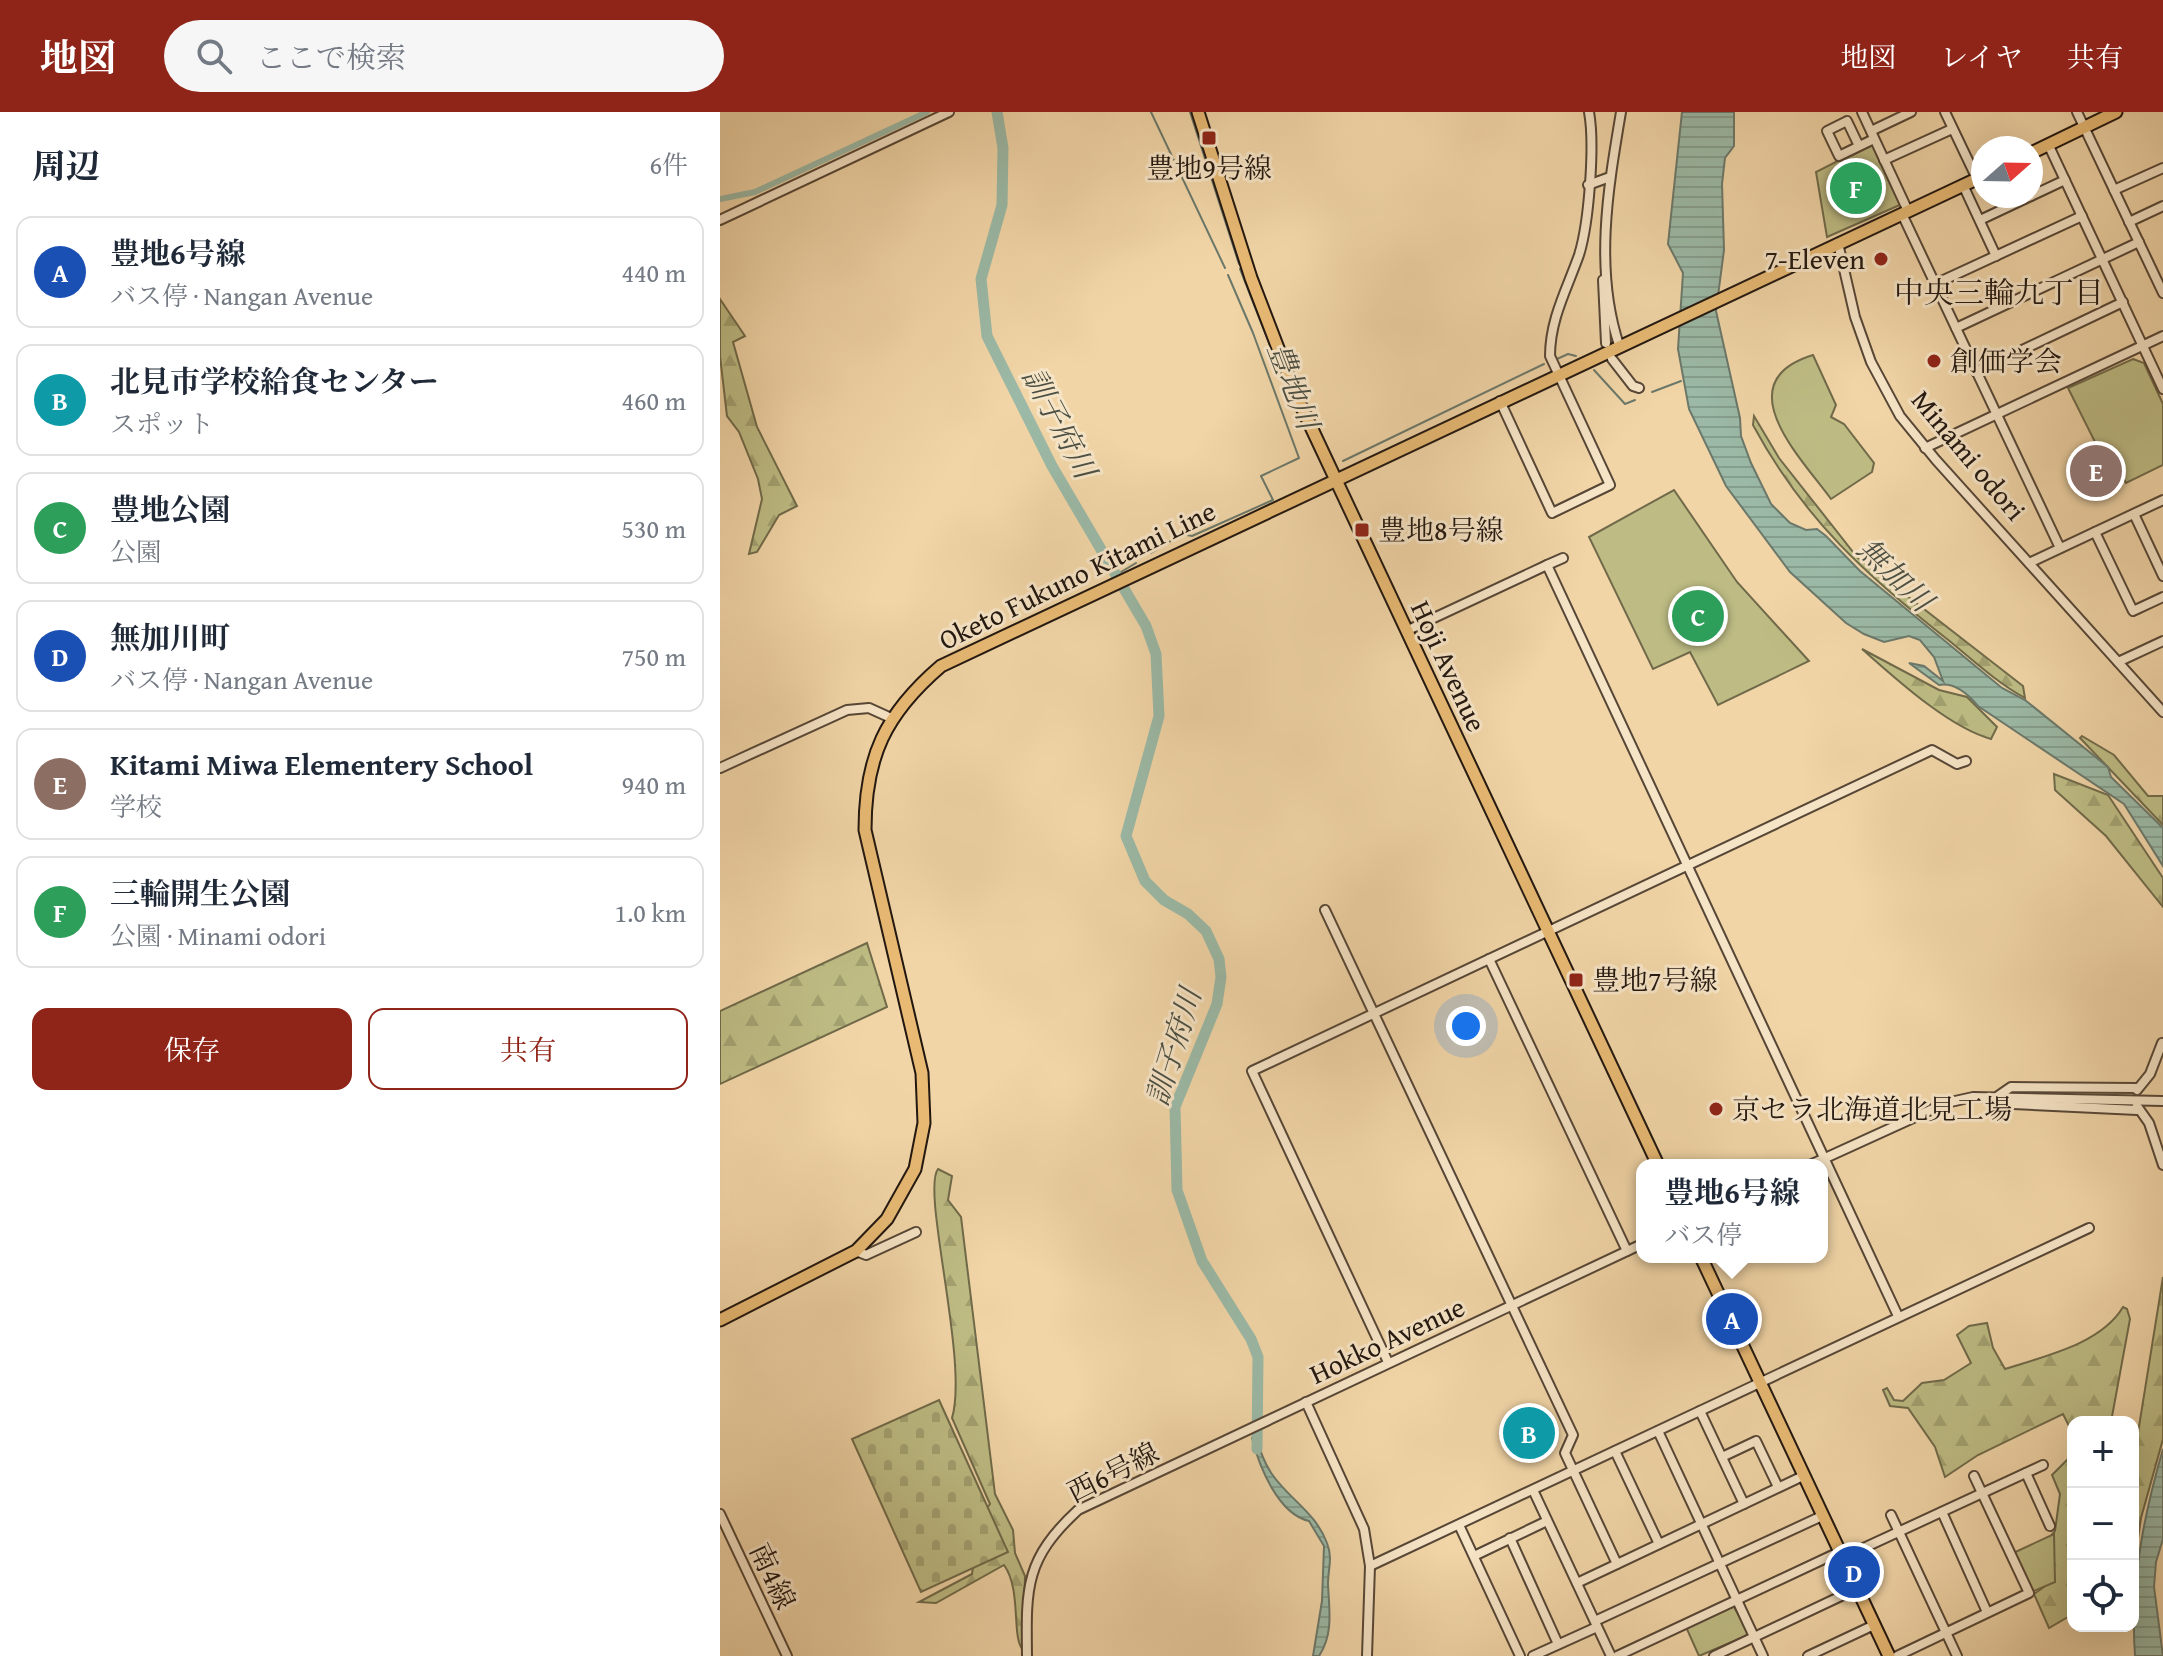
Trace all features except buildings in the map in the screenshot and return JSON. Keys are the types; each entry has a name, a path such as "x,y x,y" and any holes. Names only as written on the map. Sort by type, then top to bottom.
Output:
{"main road":[{"path":"1198,112 1255,290 1334,480 1971,181"},
{"path":"2043,147 2116,112"},
{"name":"Oketo Fukuno Kitami Line","path":"720,1320 856,1251 887,1219 904,1194 918,1158 924,1123 922,1073 865,830 865,797 872,761 891,718 914,689 941,666 1334,480"},
{"name":"Hoji Avenue","path":"1334,480 1655,1159"},
{"path":"1704,1263 1889,1656"}],"street":[{"path":"720,220 949,112"},
{"path":"1500,401 1552,513 1610,485 1550,356 1550,333 1579,253 1588,185 1589,112"},
{"path":"1621,112 1603,242 1622,344"},
{"path":"1862,112 1935,284 2060,548"},
{"path":"1859,146 1911,112"},
{"path":"1945,112 1971,162"},
{"path":"2077,112 2162,287"},
{"path":"1884,160 1952,129"},
{"path":"2048,144 2163,389"},
{"path":"2114,190 2163,168"},
{"path":"1588,185 1610,177"},
{"path":"2043,190 2065,180"},
{"path":"1963,185 1996,256"},
{"path":"2129,222 2163,206"},
{"path":"1980,220 2006,208"},
{"path":"1935,284 2082,216"},
{"path":"1956,328 2139,242"},
{"name":"Minami odori","path":"1838,243 1855,317 1871,362 1900,416 1925,448 2163,712"},
{"path":"1606,343 1603,276 1607,268"},
{"path":"1976,372 2123,302"},
{"path":"1925,448 2163,336"},
{"path":"1612,359 1633,386 1639,388"},
{"path":"2029,563 2163,500"},
{"path":"2134,514 2163,576"},
{"path":"2095,532 2133,611 2163,597"},
{"path":"1406,631 1563,558"},
{"path":"1547,565 1824,1159 1946,1103 1997,1097 2163,1101"},
{"path":"2118,662 2163,641"},
{"path":"720,768 847,710 869,708 891,718"},
{"path":"1388,1362 1252,1071 1932,750 1957,764 1966,761"},
{"path":"1325,910 1371,1013 1573,1435 1565,1453 1617,1564"},
{"path":"1489,959 1627,1251"},
{"path":"1997,1097 2011,1087 2137,1091 2150,1074 2162,1043"},
{"path":"1997,1097 2013,1104 2137,1108 2149,1123 2163,1165"},
{"path":"1828,1167 1898,1316"},
{"path":"1370,1566 2089,1228"},
{"path":"856,1251 866,1255 916,1232"},
{"name":"Hokko Avenue","path":"1367,1656 1370,1566 1364,1529 1351,1494 1306,1402 1636,1247"},
{"name":"西6号線","path":"1027,1656 1029,1586 1042,1548 1078,1510 1306,1402"},
{"path":"1700,1411 1744,1504"},
{"path":"1658,1431 1763,1656"},
{"path":"1722,1457 1756,1441 1778,1487"},
{"path":"1615,1451 1659,1544"},
{"path":"1617,1656 1736,1600 1899,1532 2043,1465"},
{"path":"2026,1473 2050,1526"},
{"path":"1577,1583 1803,1476"},
{"path":"1897,1656 2029,1593 1974,1476"},
{"path":"1533,1490 1611,1656"},
{"path":"1942,1512 1987,1612"},
{"name":"南4線","path":"720,1514 787,1656"},
{"path":"1891,1515 1957,1656"},
{"path":"1533,1656 1822,1516"},
{"path":"1474,1556 1547,1521"},
{"path":"1459,1525 1520,1656"},
{"path":"1510,1538 1558,1644"},
{"path":"1714,1656 1856,1589"},
{"path":"1808,1656 1874,1625"}],"green space":[{"path":"1873,143 1902,204 1827,237 1816,172"},
{"path":"720,299 745,336 733,342 757,427 797,506 779,515 757,552 749,554 762,499 758,479 739,432 727,416 720,356"},
{"path":"1813,355 1836,405 1831,417 1844,424 1874,463 1872,472 1831,499 1789,443 1772,402 1774,383 1787,367"},
{"path":"2133,359 2144,363 2163,404 2163,465 2126,483 2121,474 2108,468 2068,388"},
{"path":"1754,416 1779,458 1857,557 2023,686 2025,698 1996,679 1921,619 1840,545 1794,490 1773,459 1753,425"},
{"path":"1674,490 1737,582 1809,661 1718,705 1690,652 1653,669 1589,537"},
{"path":"1862,649 1939,690 1967,697 1997,727 1991,739 1940,713"},
{"path":"2082,736 2114,755 2148,796 2163,796 2163,825 2080,738"},
{"path":"2054,774 2108,795 2163,878 2163,907 2106,836 2055,790"},
{"path":"867,943 887,1007 720,1084 720,1011"},
{"path":"938,1169 952,1176 948,1200 961,1217 995,1494 1013,1530 1015,1553 1025,1576 1023,1650 1019,1644 1013,1587 1004,1565 936,1603 919,1602 972,1574 980,1518 990,1504 952,1418 956,1392 955,1359 935,1209 934,1184"},
{"path":"2163,1277 2163,1439 2139,1532 2139,1427"},
{"path":"2123,1307 2127,1309 2130,1319 2112,1416 2067,1416 2067,1422 2063,1414 1978,1455 1945,1477 1935,1447 1908,1408 1890,1406 1883,1390 1887,1388 1894,1400 1903,1401 1922,1383 1944,1380 1971,1363 1957,1335 1969,1326 1987,1323 1993,1348 2005,1369 2071,1347 2113,1320"},
{"path":"939,1400 1008,1552 921,1592 852,1439"},
{"path":"2067,1460 2067,1618 2049,1628 2034,1594 2044,1587 2039,1575 2044,1544 2055,1531 2060,1494 2052,1475"},
{"path":"2054,1534 2055,1582 2029,1593 2011,1554"},
{"path":"1733,1605 1748,1632 1746,1636 1699,1656 1686,1627"}],"shaded area":[{"path":"1682,112 1734,112 1734,146 1725,158 1722,184 1724,250 1716,311 1740,418 1741,436 1771,504 1790,523 1806,530 1817,529 1826,536 1860,571 2002,688 2025,700 2108,767 2111,777 2163,828 2163,866 2124,804 1978,706 1961,690 1950,685 1939,685 1909,663 1924,666 1943,681 1934,657 1920,640 1909,636 1884,642 1846,623 1790,572 1726,486 1689,409 1678,349 1683,273 1668,244"},
{"path":"1257,1436 1269,1470 1311,1516 1329,1548 1329,1630 1319,1656 1313,1656 1322,1601 1324,1546 1309,1521 1298,1517 1279,1499 1255,1449 1252,1438"},
{"path":"2163,1449 2163,1539 2156,1562 2154,1587 2163,1656 2135,1656 2134,1632 2139,1632 2139,1558 2149,1500"}],"waterway":[{"path":"720,199 755,192 927,112"},
{"name":"訓子府川","path":"997,112 1003,148 1002,205 981,279 987,336 1052,466 1146,626 1156,654 1159,716 1126,836 1145,881 1164,900 1188,914 1206,931 1219,959 1221,977 1217,1004 1175,1107 1177,1190 1202,1261 1251,1339 1258,1357 1257,1449"},
{"name":"豊地川","path":"1151,112 1225,268"},
{"path":"1190,112 1239,264"},
{"path":"1240,269 1285,384 1325,469"},
{"name":"豊地川","path":"1151,553 1182,534 1192,536 1273,500 1261,476 1299,458 1228,275"},
{"path":"1557,359 1568,354 1576,356"},
{"path":"1343,461 1544,364"},
{"path":"1594,370 1625,404 1635,400"},
{"path":"1652,392 1681,381"},
{"name":"豊地川","path":"1116,575 1136,563"}],"place":[{"name":"豊地9号線","path":"1209,138"},
{"name":"三輪開生公園","path":"1856,188"},
{"name":"7-Eleven","path":"1881,259"},
{"name":"創価学会","path":"1934,361"},
{"name":"Kitami Miwa Elementery School","path":"2096,471"},
{"name":"豊地8号線","path":"1362,530"},
{"name":"豊地公園","path":"1698,616"},
{"name":"豊地7号線","path":"1576,980"},
{"name":"京セラ北海道北見工場","path":"1716,1109"},
{"name":"豊地6号線","path":"1732,1319"},
{"name":"北見市学校給食センター","path":"1529,1433"},
{"name":"無加川町","path":"1854,1572"}],"district":[{"name":"中央三輪九丁目","path":"1999,293"}],"water label":[{"name":"無加川","path":"1895,575"}]}
